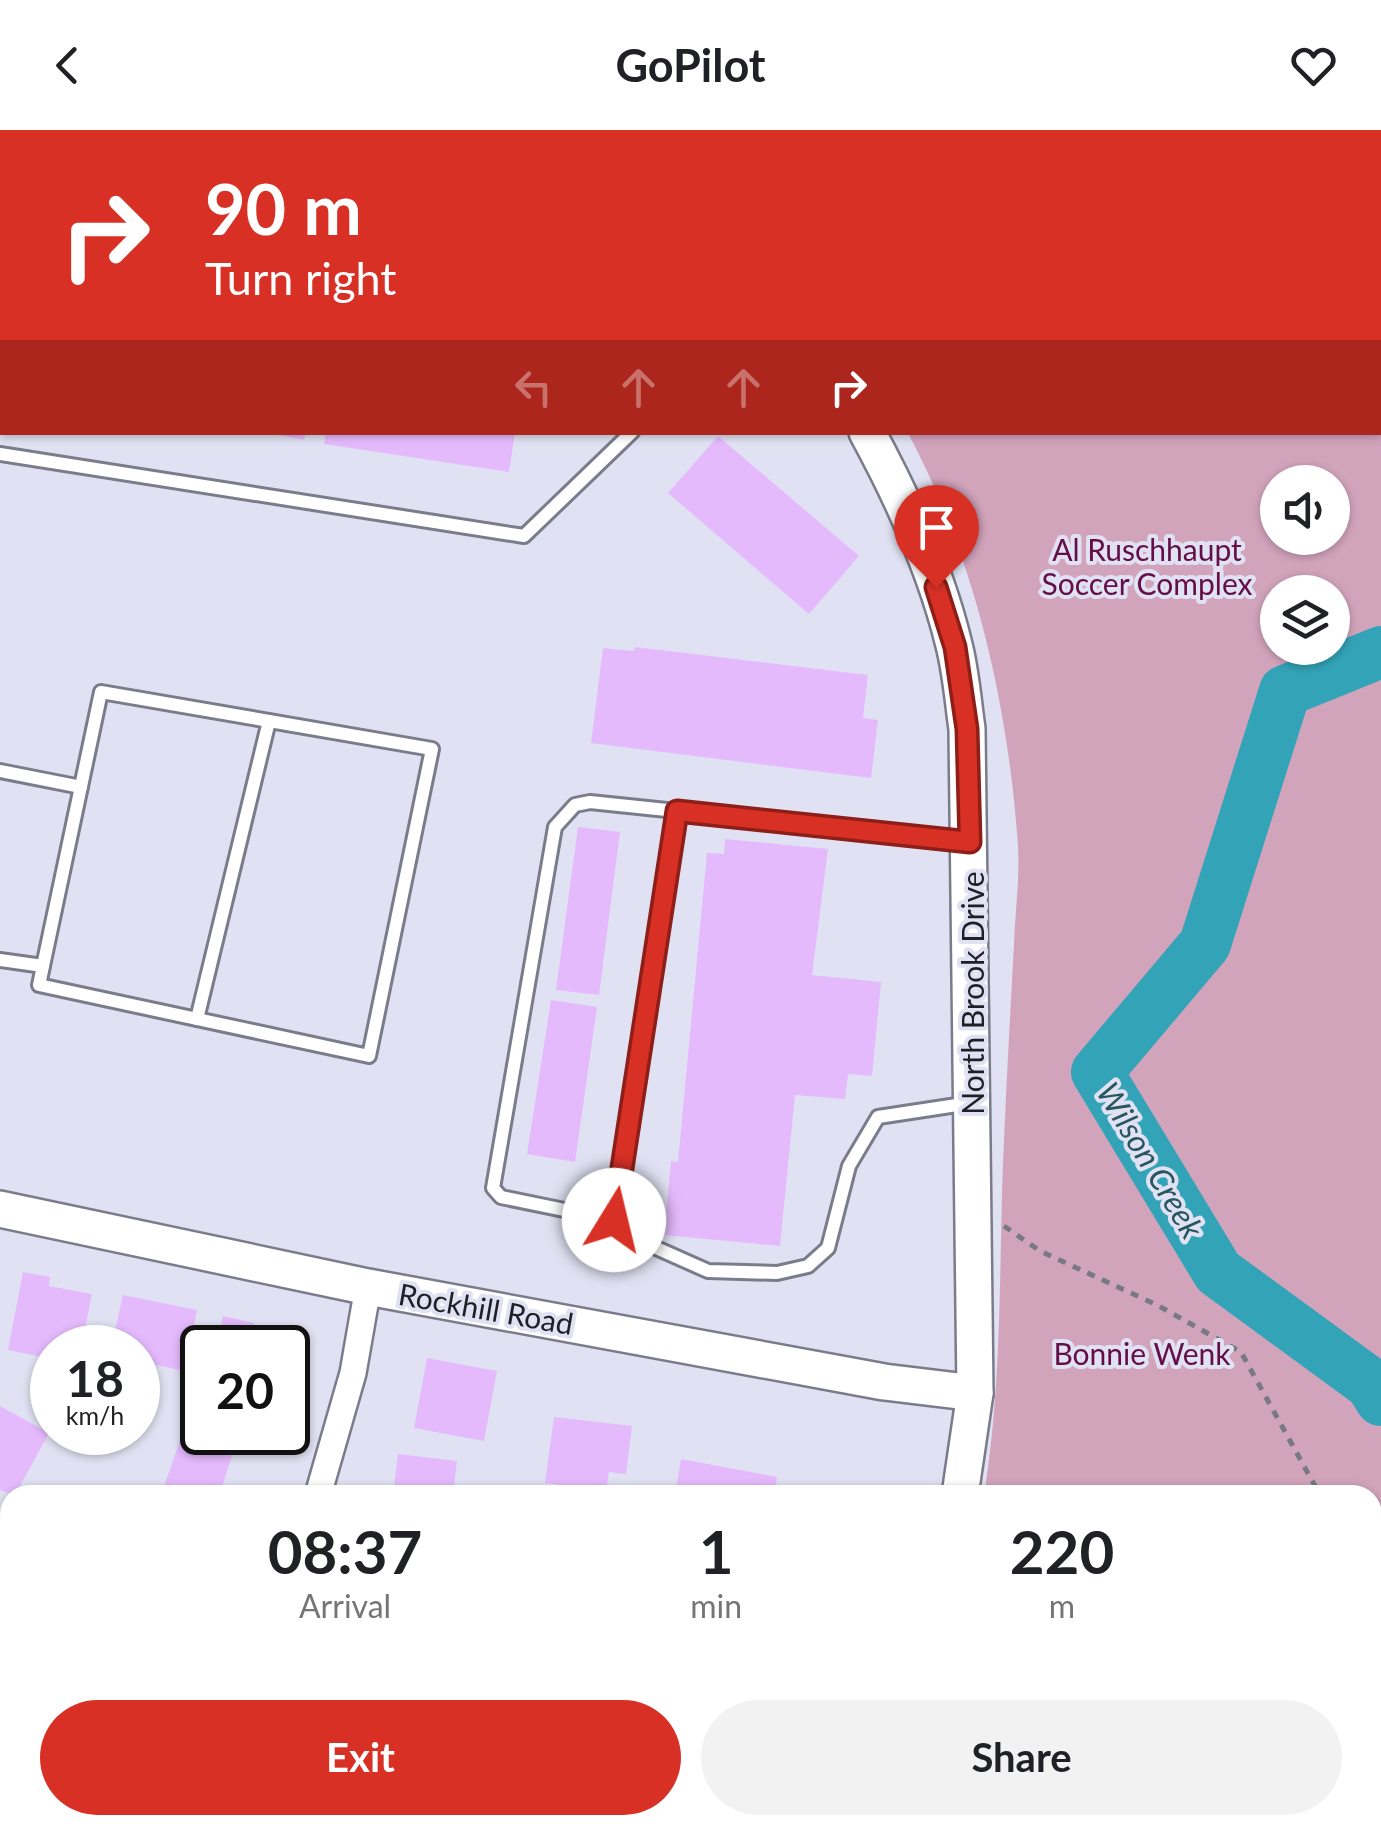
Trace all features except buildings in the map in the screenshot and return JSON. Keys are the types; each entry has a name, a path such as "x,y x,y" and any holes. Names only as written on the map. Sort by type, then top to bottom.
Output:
{"street":[{"name":"North Brook Drive","path":"869,435 928,557 955,647 967,729 975,1393 961,1485"},
{"name":"Rockhill Road","path":"0,1209 368,1287 884,1382 975,1393"},
{"path":"321,1485 353,1373 368,1287"}],"lane":[{"path":"0,454 524,536 629,435"},
{"path":"101,692 269,721 432,749 368,1056 39,985 101,692"},
{"path":"197,1019 269,721"},
{"path":"0,771 81,787"},
{"path":"970,842 590,802 575,806 555,828 493,1188 500,1198 614,1220 654,1247 708,1271 777,1273 808,1266 828,1248 839,1216 848,1166 878,1117 973,1103"},
{"path":"614,1220 677,811"},
{"path":"0,960 43,966"}],"path":[{"path":"1002,1213 1004,1226 1040,1251 1157,1305 1241,1352 1314,1485"}],"green space":[{"path":"909,435 1381,435 1381,1485 985,1485 997,1371 1018,846 996,686 970,581"}],"waterway":[{"name":"Wilson Creek","path":"1381,652 1285,691 1205,944 1097,1072 1218,1272 1371,1384 1381,1400"}],"route":[{"path":"614,1220 677,811 970,842 967,729 955,647 936,587"}],"park label":[{"name":"Al Ruschhaupt Soccer Complex","path":"1147,566"},
{"name":"Bonnie Wenk","path":"1142,1353"}]}
